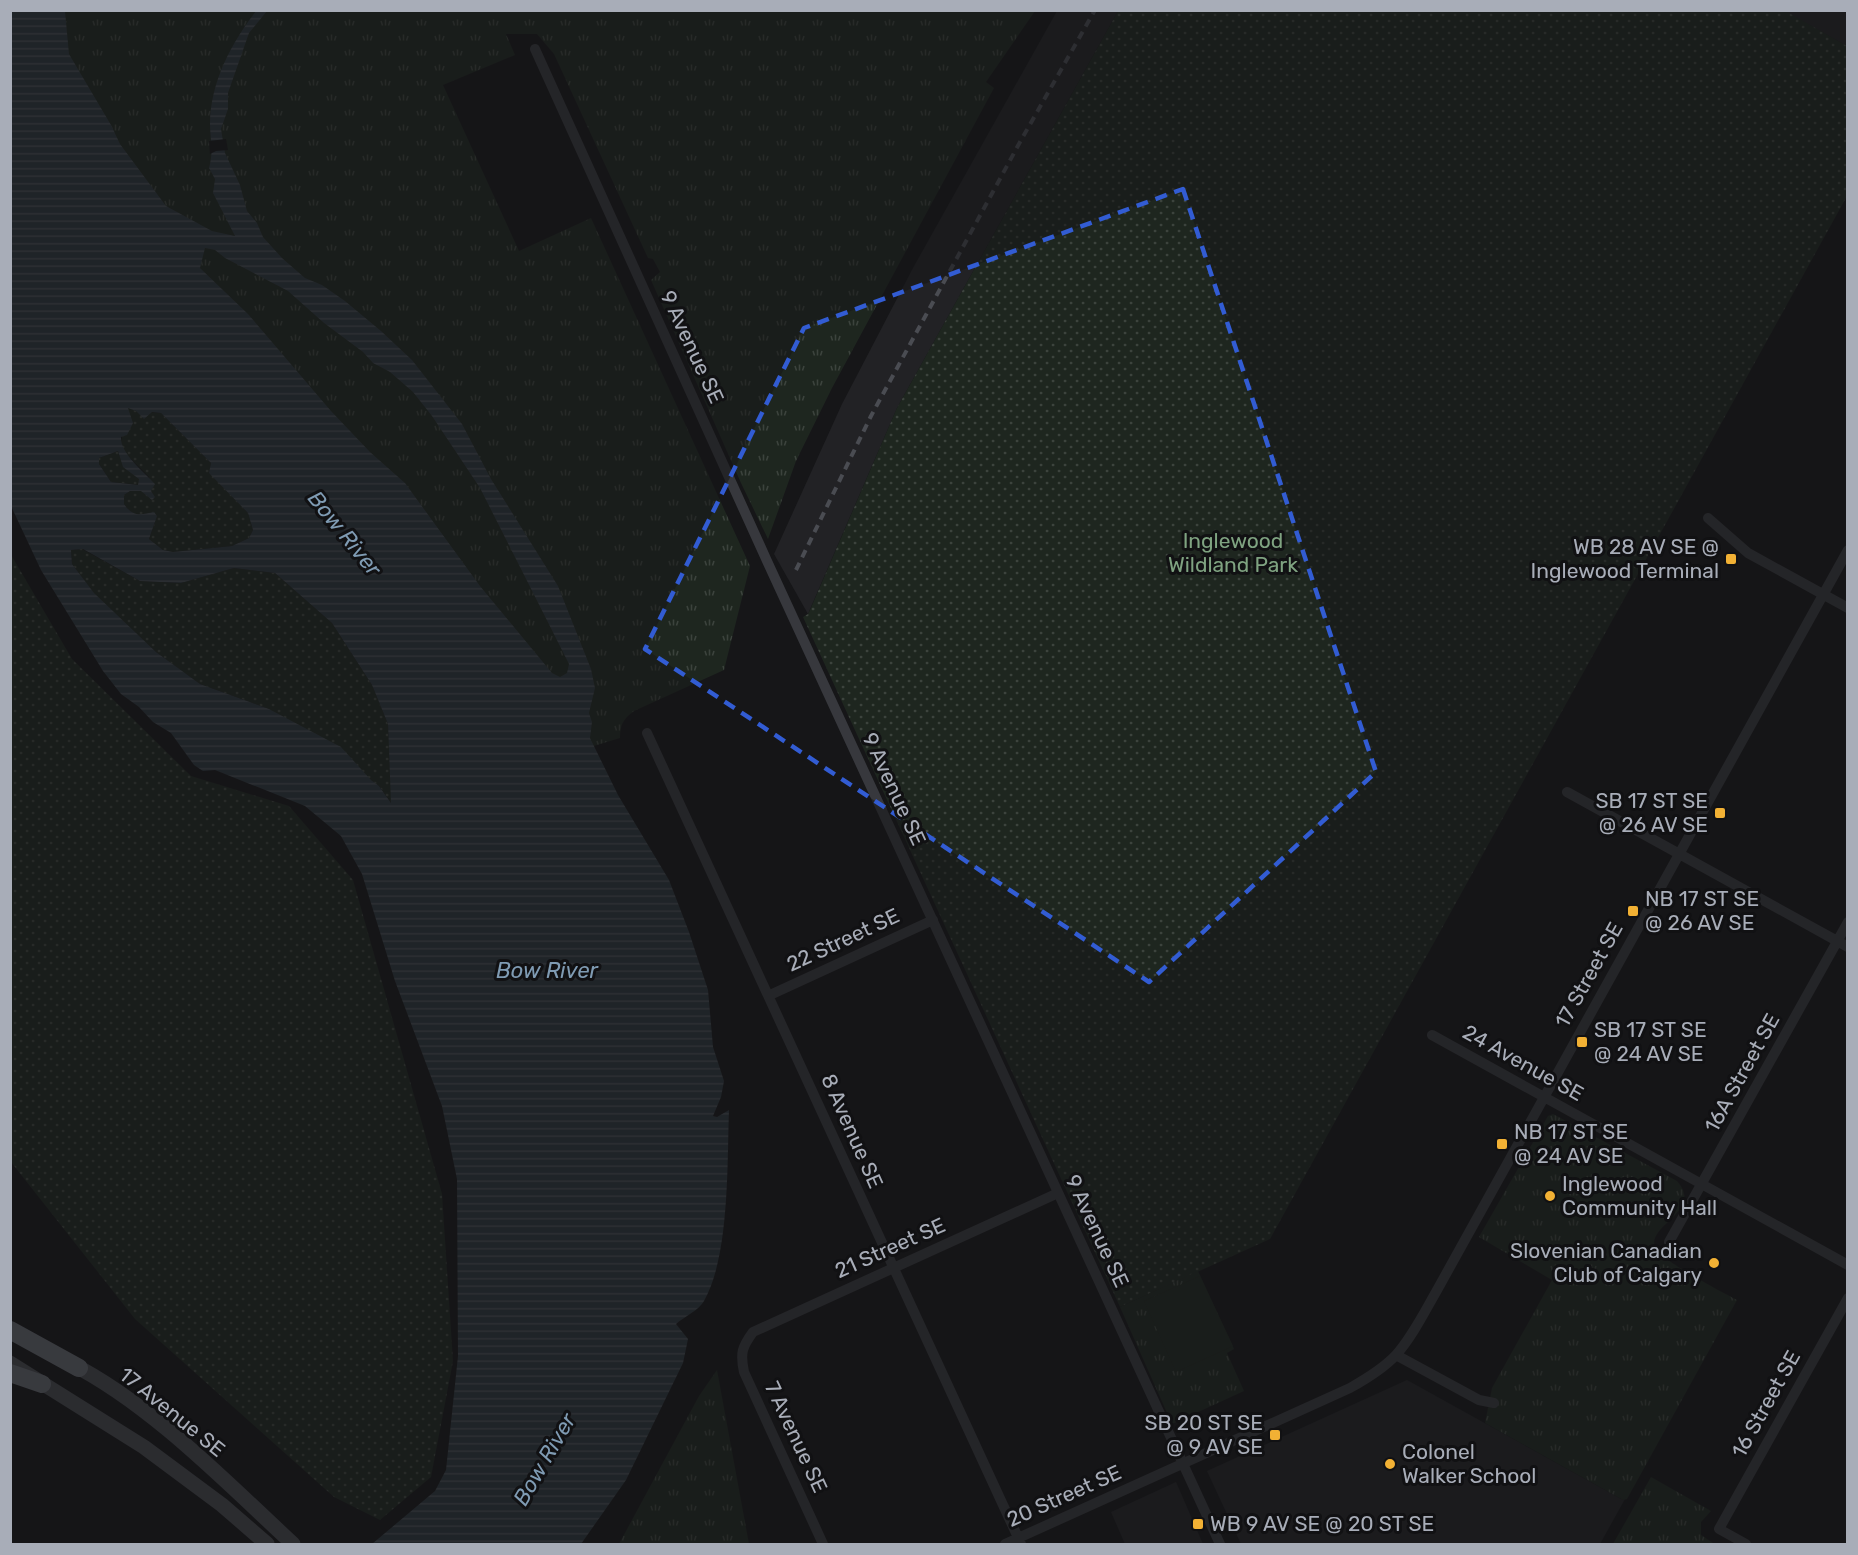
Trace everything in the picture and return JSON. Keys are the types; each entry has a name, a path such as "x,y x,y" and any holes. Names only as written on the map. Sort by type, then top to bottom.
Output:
{"highway":[{"path":"10,1332 79,1368"},
{"path":"10,1373 42,1384"}],"main road":[{"name":"17 Avenue SE","path":"10,1363 144,1447 190,1480 267,1545"},
{"name":"17 Avenue SE","path":"79,1368 139,1407 185,1445 293,1545"}],"street":[{"name":"9 Avenue SE","path":"535,49 767,561 1220,1545"},
{"path":"1708,518 1748,553 1848,608"},
{"name":"17 Street SE","path":"1396,1355 1436,1292 1848,550"},
{"name":"8 Avenue SE","path":"646,733 770,995 893,1268 1020,1541"},
{"path":"1567,792 1848,947"},
{"name":"22 Street SE","path":"770,995 933,920"},
{"name":"16A Street SE","path":"1669,1242 1848,922"},
{"name":"24 Avenue SE","path":"1432,1035 1848,1265"},
{"name":"21 Street SE","path":"743,1345 753,1332 1058,1193"},
{"name":"16 Street SE","path":"1746,1545 1719,1529 1848,1298"},
{"name":"7 Avenue SE","path":"743,1345 741,1359 744,1372 823,1545"},
{"path":"1396,1355 1479,1400 1494,1403"},
{"name":"20 Street SE","path":"1005,1545 1020,1541 1182,1463 1350,1388 1369,1377 1396,1355"}],"highlighted area":[{"path":"1183,189 1376,772 1149,982 645,649 804,328"}],"shaded area":[{"path":"1057,11 1118,11 897,408 808,614 774,554 842,404 913,268"},
{"path":"1784,11 1847,11 1847,46"},
{"name":"Colonel Walker School","path":"1407,1380 1623,1500 1625,1499 1600,1544 1241,1544 1207,1471"},
{"path":"1176,1482 1203,1544 1125,1544 1111,1512"}],"green space":[{"name":"Inglewood Wildland Park","path":"1784,10 1847,46 1847,196 1270,1239 1120,1307 803,617 810,610 897,408 1118,11"},
{"path":"28,11 1035,11 986,82 994,88 832,388 796,461 768,539 651,280 660,272 653,259 648,258 554,54 537,34 506,34 515,55 443,85 519,251 591,218 750,566 724,670 634,711 623,723 620,738 587,748 139,249"},
{"path":"127,407 136,411 161,413 211,463 210,473 248,513 253,530 249,538 232,546 173,552 163,550 149,539 155,522 149,513 135,514 124,504 124,495 130,491 151,491 149,477 125,453 121,442"},
{"path":"118,451 121,460 140,479 139,485 111,482 99,464 99,458"},
{"path":"82,549 140,581 181,583 234,568 275,573 332,623 372,685 388,724 392,804 379,786 269,709 200,684 156,652 94,594 72,564 71,550"},
{"path":"10,553 72,659 191,776 289,806 353,880 442,1194 453,1361 431,1477 380,1520 334,1497 135,1319 11,1162"},
{"path":"1553,1114 1677,1181 1683,1192 1684,1201 1680,1209 1659,1232 1655,1239 1655,1247 1668,1260 1737,1300 1627,1499 1623,1500 1485,1423 1492,1388 1552,1280 1479,1237 1548,1116"},
{"path":"1198,1271 1234,1349 1227,1353 1244,1391 1172,1424 1120,1307"},
{"path":"1200,1276 1233,1346 1176,1372 1144,1301"},
{"path":"717,1370 749,1544 619,1544 699,1396"},
{"path":"1651,1477 1711,1511 1701,1522 1701,1535 1713,1543 1725,1544 1613,1544"}],"water":[{"name":"Bow River","path":"11,11 65,11 69,54 120,144 166,206 212,231 235,236 213,193 215,179 209,168 212,150 211,107 219,77 231,49 256,11 267,11 249,33 228,93 228,109 221,129 225,153 240,185 247,211 257,223 263,237 282,258 305,278 322,285 345,301 412,360 462,424 491,479 558,586 591,669 595,688 589,713 592,722 590,738 618,795 669,880 708,990 713,1047 724,1081 721,1097 713,1116 717,1117 729,1110 726,1208 719,1259 704,1301 676,1324 688,1339 683,1363 626,1480 581,1544 372,1544 435,1491 446,1470 458,1356 457,1179 442,1106 395,981 362,874 341,836 305,806 215,770 203,771 194,765 171,733 153,722 139,707 121,694 103,671 41,570 11,506","holes":["205,248 215,250 225,258 288,291 324,323 363,352 373,363 390,372 413,392 432,416 480,488 569,664 567,673 560,677 552,673 480,586 405,483 370,452 331,411 248,314 200,268","128,408 136,411 144,419 152,412 161,413 211,463 209,473 248,513 253,530 249,538 232,546 173,552 163,550 149,539 157,516 154,512 134,513 124,504 124,495 130,491 141,491 152,500 155,497 151,491 155,484 133,462 122,443 121,437 127,435 133,423","118,451 123,467 139,479 138,485 111,482 99,464 99,458","83,549 140,581 181,583 234,568 275,573 332,623 372,685 388,724 391,803 379,786 341,747 269,709 200,684 156,652 94,593 72,564 71,550"]}],"pier":[{"path":"226,139 228,150 210,154 209,141"}],"railway":[{"path":"796,570 871,416 1020,142 1095,10"}],"place":[{"name":"WB 28 AV SE @ Inglewood Terminal","path":"1731,559"},
{"name":"SB 17 ST SE @ 26 AV SE","path":"1720,813"},
{"name":"NB 17 ST SE @ 26 AV SE","path":"1633,911"},
{"name":"SB 17 ST SE @ 24 AV SE","path":"1582,1042"},
{"name":"NB 17 ST SE @ 24 AV SE","path":"1502,1144"},
{"name":"Inglewood Community Hall","path":"1550,1196"},
{"name":"Slovenian Canadian Club of Calgary","path":"1714,1263"},
{"name":"SB 20 ST SE @ 9 AV SE","path":"1275,1435"},
{"name":"Colonel Walker School","path":"1390,1464"},
{"name":"WB 9 AV SE @ 20 ST SE","path":"1198,1524"}]}
